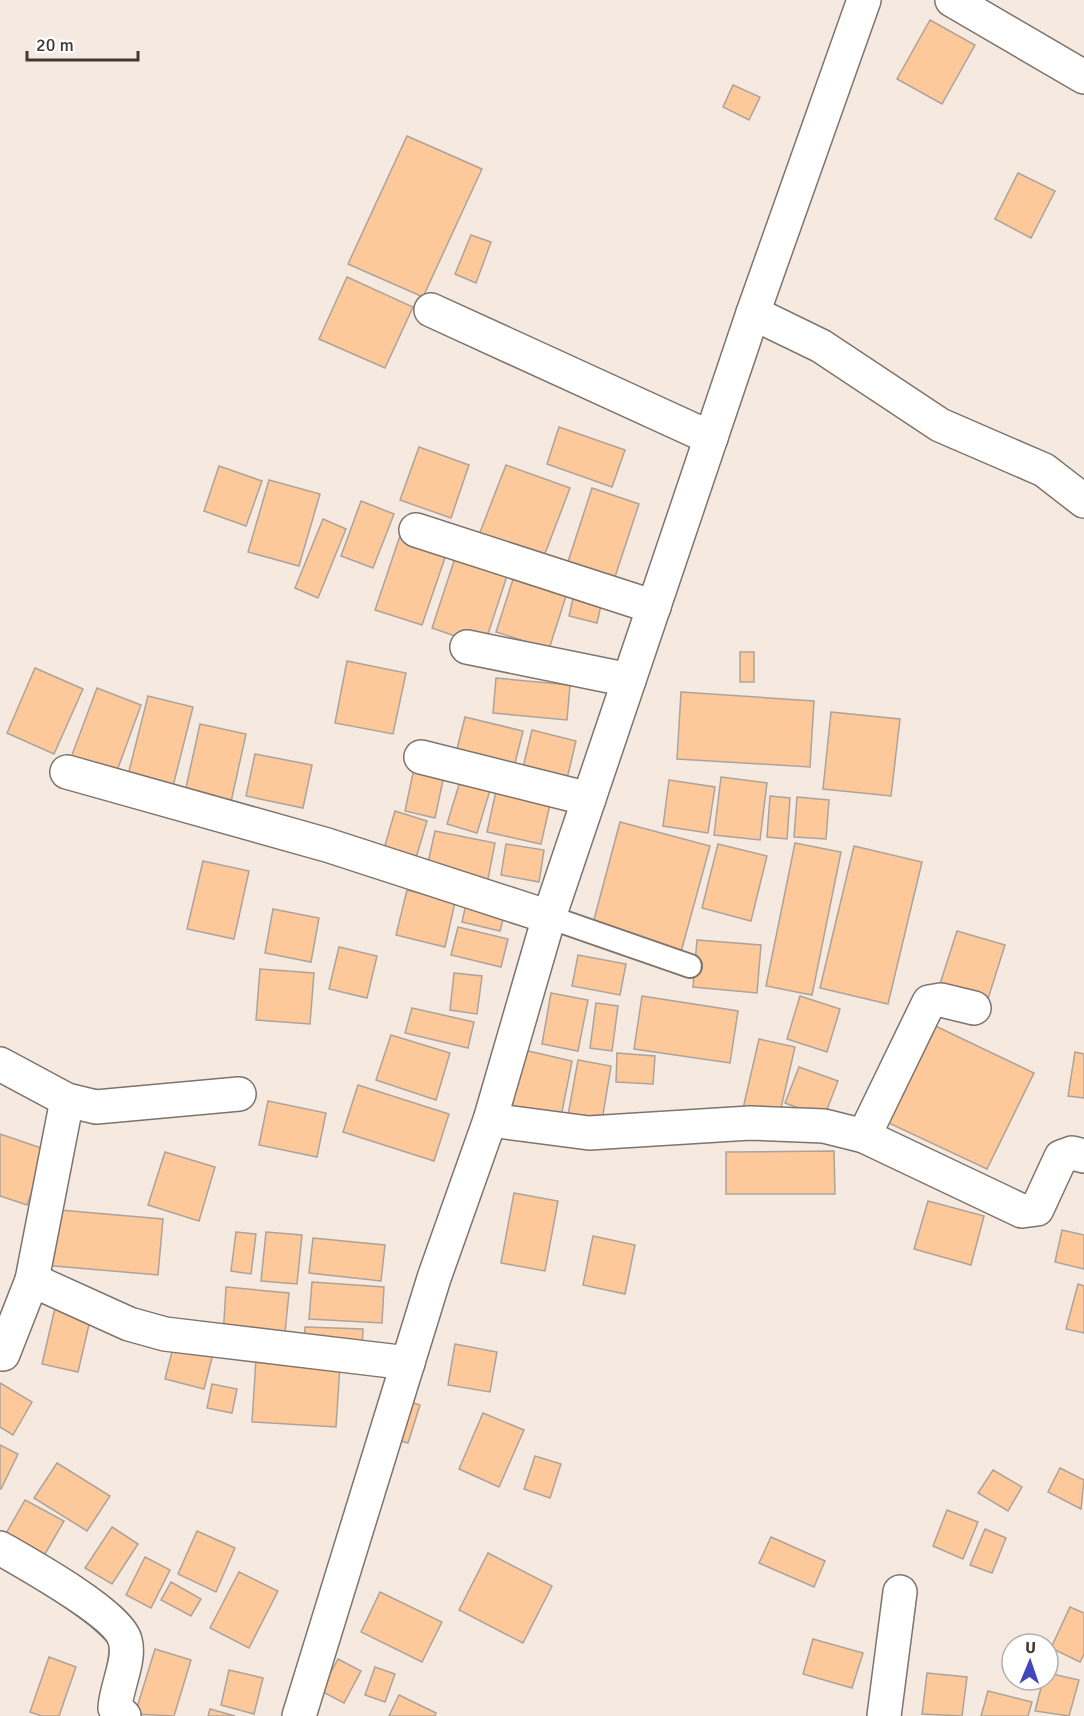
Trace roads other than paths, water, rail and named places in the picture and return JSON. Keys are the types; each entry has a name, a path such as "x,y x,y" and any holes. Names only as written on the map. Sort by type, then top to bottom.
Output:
{"street":[{"path":"299,1716 434,1278 490,1120 549,916 753,313 864,0"},
{"path":"952,0 1084,77"},
{"path":"431,310 711,438"},
{"path":"753,313 821,346 940,425 1044,470 1084,501"},
{"path":"416,530 654,607"},
{"path":"467,647 629,680"},
{"path":"421,757 589,799"},
{"path":"67,772 327,845 549,916"},
{"path":"864,1136 929,1002 941,1000 974,1008"},
{"path":"0,1064 67,1100 108,1108 239,1094"},
{"path":"3,1354 32,1280 67,1100"},
{"path":"490,1120 589,1133 750,1123 824,1126 864,1136 1022,1211 1037,1209 1061,1157 1072,1153 1084,1156"},
{"path":"32,1280 129,1324 165,1334 408,1363"},
{"path":"0,1548 42,1573 119,1627 126,1649 116,1708 117,1713 124,1716"},
{"path":"884,1716 900,1592"}],"lane":[{"path":"549,916 690,966"}]}
